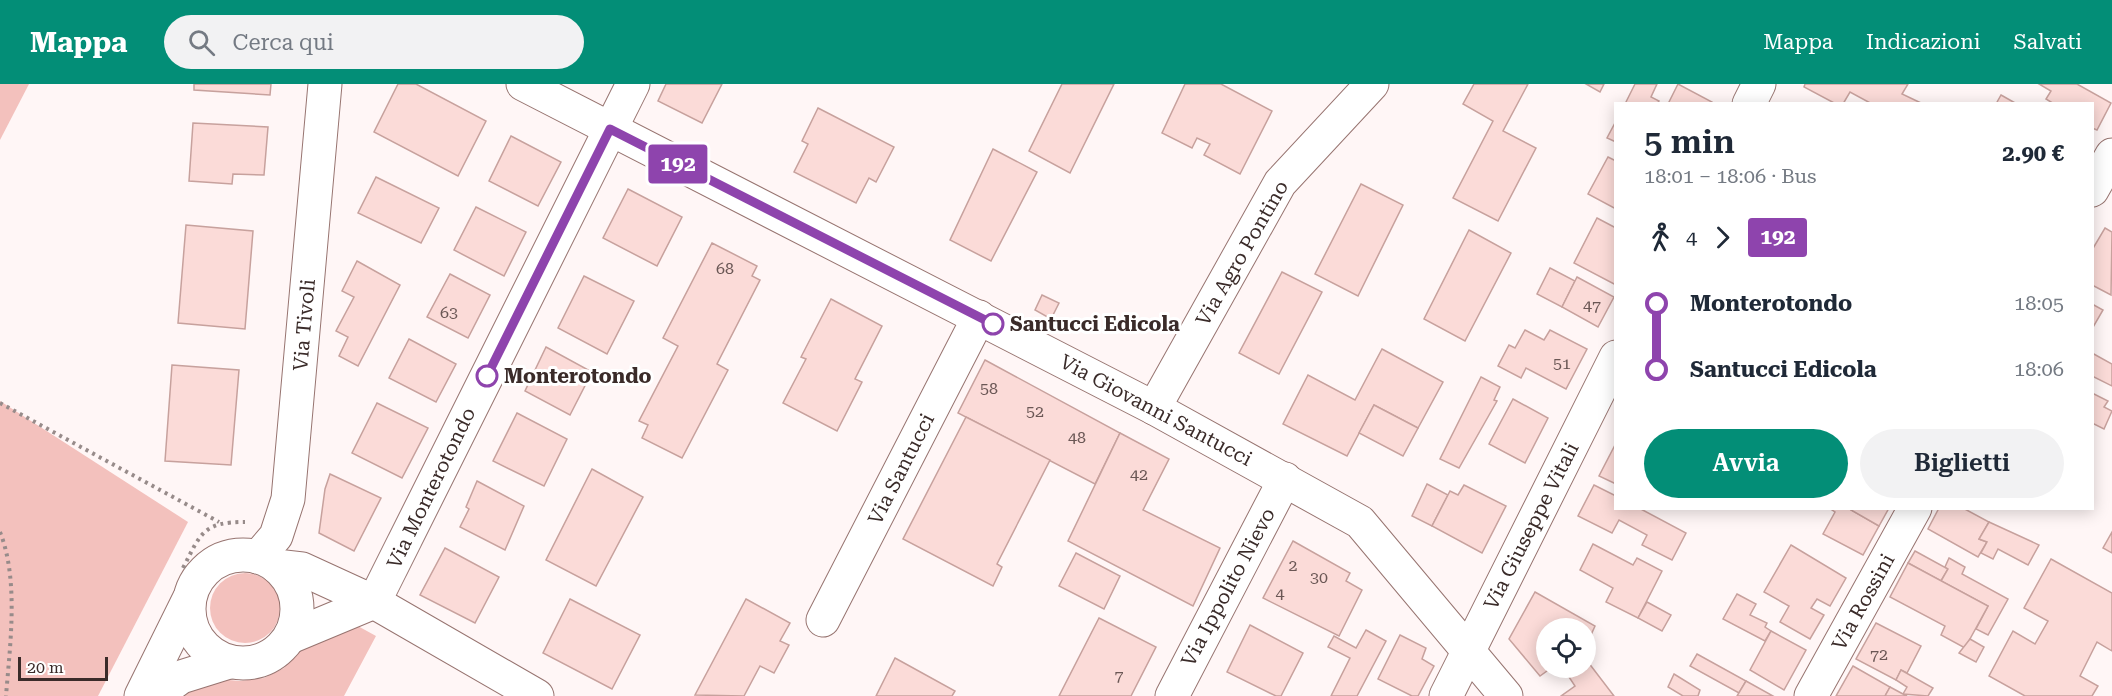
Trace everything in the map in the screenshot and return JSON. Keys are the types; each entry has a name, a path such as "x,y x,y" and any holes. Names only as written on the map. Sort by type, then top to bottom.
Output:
{"street":[{"name":"Via Tivoli","path":"267,562 288,499 325,84"},
{"name":"Via Giovanni Santucci","path":"523,84 1154,408 1285,478 1360,522 1506,696"},
{"name":"Via Monterotondo","path":"374,602 633,84"},
{"name":"Via Agro Pontino","path":"1154,408 1280,183 1372,84"},
{"path":"1750,102 1759,84"},
{"path":"2094,186 2112,155"},
{"name":"Via Santucci","path":"823,620 979,317"},
{"name":"Via Giuseppe Vitali","path":"1446,696 1614,361"},
{"name":"Via Ippolito Nievo","path":"1172,696 1285,478"},
{"name":"Via Rossini","path":"1811,696 1914,510"},
{"path":"141,696 203,572 214,562 236,556 302,569 374,602 537,696"},
{"path":"189,599 188,615 197,638 214,656 229,662 247,663 264,660 279,650 290,637 298,607 294,591 267,562"},
{"path":"290,637 374,602"},
{"path":"155,696 181,677 229,662"}],"path":[{"path":"0,404 219,522"},
{"path":"0,532 7,550 11,621 6,696"}],"shaded area":[{"path":"0,84 29,84 0,140"},
{"path":"0,401 188,522 98,696 0,696"},
{"path":"245,573 258,576 270,583 277,595 280,608 277,621 270,633 258,640 245,643 232,640 220,633 213,621 210,608 213,595 220,583 232,576"},
{"path":"356,625 376,636 344,696 167,696 211,678 239,681 264,678 284,668 296,653 314,640"}],"building":[{"path":"194,84 271,84 270,95 194,90"},
{"path":"398,84 416,84 486,121 458,176 374,132"},
{"path":"666,84 722,84 702,123 658,101"},
{"path":"1062,84 1114,84 1070,173 1029,151"},
{"path":"1185,84 1221,84 1272,111 1240,174 1204,155 1210,144 1197,138 1192,148 1162,133"},
{"path":"1474,84 1528,84 1503,131 1536,148 1498,221 1453,198 1493,121 1463,104"},
{"path":"1586,84 1604,84 1600,92"},
{"path":"1635,84 1657,84 1651,97 1658,102 1626,102"},
{"path":"1678,84 1712,102 1669,102"},
{"path":"1805,84 1908,84 1902,94 1919,102 1868,102 1850,92 1844,102 1832,102 1804,87"},
{"path":"2039,84 2077,84 2111,103 2097,130 2094,129 2094,102 2051,102 2046,99 2051,91"},
{"path":"2001,95 2013,102 1997,102"},
{"path":"818,108 894,147 876,182 869,178 856,203 794,172 808,144 802,141"},
{"path":"193,123 268,127 264,175 233,174 232,184 189,181"},
{"path":"1614,125 1614,141 1607,138"},
{"path":"511,136 561,162 538,206 489,181"},
{"path":"993,149 1037,172 991,261 950,240"},
{"path":"1608,157 1614,160 1614,208 1588,194"},
{"path":"376,177 439,208 421,243 358,213"},
{"path":"1361,184 1403,205 1358,296 1315,274"},
{"path":"628,189 682,217 657,266 603,238"},
{"path":"476,207 526,232 504,276 454,250"},
{"path":"1597,218 1614,227 1614,284 1574,263"},
{"path":"186,225 253,231 245,329 178,323"},
{"path":"2105,228 2112,232 2111,295 2094,286 2094,247"},
{"path":"1469,230 1511,253 1465,341 1424,319"},
{"path":"712,243 757,266 752,276 760,280 717,364 728,370 682,458 642,438 648,425 639,421 678,346 663,338"},
{"path":"357,261 400,285 358,366 339,356 348,337 336,331 354,297 342,291"},
{"path":"1550,268 1575,281 1562,307 1537,294"},
{"path":"1282,272 1322,292 1279,374 1239,353"},
{"path":"450,274 490,295 468,338 427,317"},
{"path":"584,276 634,301 607,354 558,328"},
{"path":"1577,277 1614,297 1598,327 1562,307"},
{"path":"1042,295 1059,303 1051,319 1035,310"},
{"path":"831,299 882,326 855,379 862,382 837,431 783,403 806,359 801,357"},
{"path":"2094,305 2103,310 2094,326"},
{"path":"1525,330 1544,340 1550,330 1587,349 1566,389 1526,368 1521,378 1498,366 1509,345 1515,348"},
{"path":"409,339 456,364 436,402 389,378"},
{"path":"546,347 592,372 570,415 525,391"},
{"path":"1382,349 1443,382 1418,428 1374,405 1347,456 1283,424 1308,375 1355,400"},
{"path":"2094,354 2112,364 2112,386 2094,377"},
{"path":"985,360 1120,433 1095,484 958,413"},
{"path":"172,365 239,370 231,465 165,461"},
{"path":"1481,377 1500,387 1494,400 1497,401 1459,468 1440,459"},
{"path":"2094,394 2108,401 2104,407 2112,411 2104,429 2094,424"},
{"path":"1513,399 1548,418 1525,463 1489,444"},
{"path":"377,403 428,428 402,478 352,453"},
{"path":"1374,405 1418,428 1403,456 1359,433"},
{"path":"517,413 567,439 544,486 493,461"},
{"path":"966,417 1050,460 997,564 1002,567 993,586 903,539"},
{"path":"1120,433 1169,459 1143,510 1220,548 1193,606 1068,541"},
{"path":"1614,447 1614,483 1599,476"},
{"path":"592,469 643,497 596,586 546,560"},
{"path":"330,474 381,498 354,551 319,533 325,489"},
{"path":"477,481 524,506 505,550 460,527 469,509 466,507"},
{"path":"1427,484 1448,495 1432,526 1412,516"},
{"path":"1464,485 1506,506 1482,553 1432,526 1450,491 1458,495"},
{"path":"1594,485 1614,495 1614,510 1643,510 1686,533 1672,560 1642,545 1647,535 1619,520 1612,533 1578,516"},
{"path":"1832,510 1851,510 1879,526 1863,555 1823,534 1835,512"},
{"path":"1851,510 1888,510 1879,526"},
{"path":"1938,510 1967,510 1989,522 1979,539 1987,542 1978,557 1928,529"},
{"path":"1989,522 2039,545 2028,565 1998,549 1993,559 1981,553 1987,542 1979,539"},
{"path":"2112,532 2112,553 2103,548"},
{"path":"1293,541 1350,573 1346,581 1362,590 1339,636 1263,598"},
{"path":"1593,544 1633,565 1637,558 1662,571 1638,618 1606,602 1613,588 1580,570"},
{"path":"1791,545 1846,578 1830,606 1817,599 1811,608 1824,615 1810,639 1780,622 1789,606 1764,592"},
{"path":"445,548 499,577 475,623 420,595"},
{"path":"1915,551 1948,569 1941,581 1908,563"},
{"path":"1076,553 1120,576 1104,609 1059,586"},
{"path":"1949,558 1965,567 1962,574 2008,599 1988,635 1976,629 1988,606 1941,581 1948,569 1945,567"},
{"path":"2051,559 2112,593 2112,651 2097,642 2080,676 2098,686 2092,696 2025,696 1989,676 2013,631 2035,644 2048,621 2024,608"},
{"path":"1908,563 1988,606 1965,648 1941,635 1945,626 1890,597"},
{"path":"1535,592 1581,618 1536,618 1536,671 1509,639"},
{"path":"1737,594 1756,604 1750,615 1767,623 1765,627 1771,631 1765,641 1723,619"},
{"path":"570,599 640,635 612,689 543,653"},
{"path":"746,599 790,623 780,641 789,645 774,673 760,666 744,696 695,695"},
{"path":"1647,602 1671,615 1662,631 1638,618"},
{"path":"1099,618 1156,647 1131,696 1059,696"},
{"path":"1876,623 1921,646 1907,673 1901,670 1896,680 1856,659"},
{"path":"1250,625 1303,653 1281,696 1276,696 1227,672"},
{"path":"1366,630 1386,641 1357,696 1331,696 1350,658 1328,647 1334,636 1356,648"},
{"path":"1771,631 1806,650 1784,690 1750,670"},
{"path":"1400,635 1426,648 1422,659 1434,666 1418,696 1412,696 1378,679"},
{"path":"1970,639 1984,647 1976,662 1959,653"},
{"path":"1697,654 1746,681 1739,693 1690,666"},
{"path":"895,658 955,691 952,696 876,696"},
{"path":"1853,666 1890,687 1885,696 1836,696"},
{"path":"1901,670 1933,688 1928,696 1903,694 1907,687 1896,680"},
{"path":"1596,672 1614,696 1561,696 1575,686 1570,678 1596,678"},
{"path":"1674,674 1700,690 1698,696 1683,696 1668,687"},
{"path":"1746,681 1773,696 1737,696"},
{"path":"1890,687 1903,694 1907,696 1885,696"}],"bus line":[{"name":"192","path":"487,376 610,129 993,324"}],"place":[{"name":"Santucci Edicola","path":"993,324"},
{"name":"Monterotondo","path":"487,376"}]}
